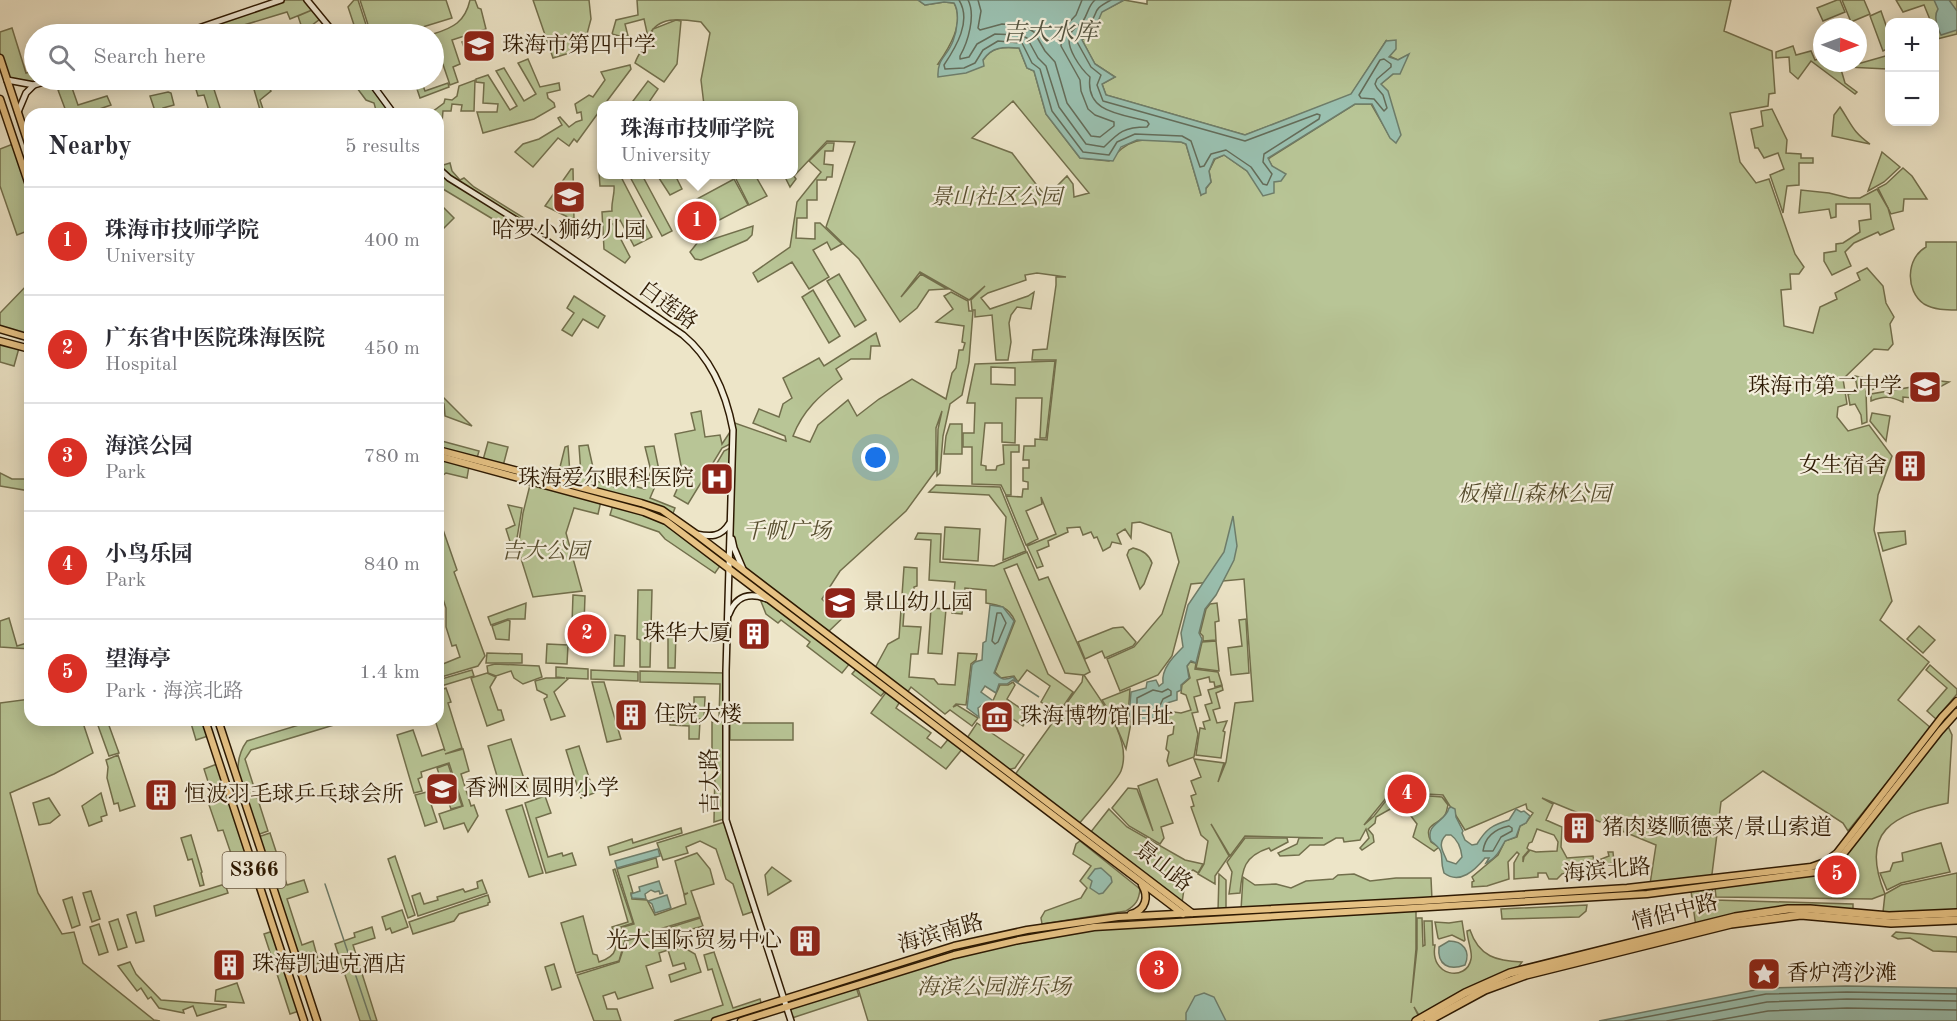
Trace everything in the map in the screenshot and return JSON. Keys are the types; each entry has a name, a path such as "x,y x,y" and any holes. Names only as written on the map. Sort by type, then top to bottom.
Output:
{"highway":[{"name":"情侶中路","path":"1416,1021 1465,993 1510,973 1735,917 1788,909 1889,916 1957,913"},
{"name":"情侶中路","path":"1428,1021 1485,990 1526,975 1731,924 1801,915 1890,923 1957,920"}],"main road":[{"path":"210,24 281,0"},
{"path":"310,1 327,24"},
{"path":"0,58 24,130"},
{"path":"7,80 24,83"},
{"path":"18,112 29,90"},
{"path":"376,90 390,108"},
{"path":"0,99 24,170"},
{"name":"白莲路","path":"444,174 683,335 703,355 728,403 734,430 729,567"},
{"path":"0,329 24,336"},
{"path":"0,341 24,347"},
{"name":"景山路","path":"444,452 662,510 743,569 1191,916"},
{"name":"景山路","path":"444,458 644,512 666,521 1183,914 1191,916"},
{"path":"696,534 717,535 724,532 730,523"},
{"path":"730,523 734,548 743,569"},
{"name":"吉大路","path":"729,567 726,820 791,1021"},
{"path":"727,621 732,607 740,598 754,595 774,602"},
{"name":"海滨北路","path":"1191,916 1627,888 1811,867 1825,862 1837,853 1942,717 1957,702"},
{"name":"海滨北路","path":"1191,916 1647,894 1825,871 1838,862 1957,712"},
{"name":"S366","path":"207,726 304,1021"},
{"name":"S366","path":"220,726 317,1021"},
{"path":"1118,917 1137,912 1142,908 1147,898 1138,880"},
{"name":"海滨南路","path":"741,1021 786,1003 954,946 1027,930 1118,917 1183,914"},
{"name":"海滨南路","path":"715,1021 954,955 1019,940 1094,927 1191,916"}],"green space":[{"path":"284,0 305,0 320,19 313,24 301,24 298,16 312,10 290,19 287,12 247,24 216,24"},
{"path":"354,0 358,0 366,24 354,24 348,7"},
{"path":"360,0 446,0 452,18 432,24 368,24"},
{"path":"470,0 475,0 478,8 481,9 486,29 452,40 460,64 453,67 458,82 450,85 444,67 444,30 457,23 468,8"},
{"path":"533,0 589,0 591,19 583,49 553,58"},
{"name":"板樟山森林公园","path":"637,0 918,0 925,5 954,3 958,19 957,27 951,43 938,64 983,60 994,50 1019,48 1027,68 1034,71 1046,114 1080,158 1109,161 1126,146 1141,140 1181,142 1186,144 1201,195 1211,182 1209,171 1215,159 1224,155 1247,171 1272,166 1268,159 1355,104 1371,104 1390,137 1381,84 1393,74 1408,55 1398,60 1389,56 1386,41 1351,95 1245,135 1106,95 1102,84 1115,77 1095,64 1082,40 1095,28 1101,12 1124,0 1147,4 1147,0 1731,0 1724,31 1772,51 1775,93 1769,94 1768,106 1730,113 1740,162 1756,183 1769,179 1795,254 1804,267 1799,274 1790,274 1791,289 1781,290 1784,326 1813,333 1820,307 1837,299 1835,293 1860,280 1857,273 1867,268 1883,286 1886,303 1894,317 1890,324 1893,344 1888,350 1874,349 1843,379 1847,404 1838,407 1837,417 1848,431 1869,425 1892,456 1878,495 1874,530 1892,601 1880,620 1929,662 1898,700 1931,728 1848,831 1843,823 1763,771 1721,802 1712,874 1709,876 1650,884 1656,845 1542,798 1553,804 1546,820 1562,827 1561,847 1567,858 1593,856 1594,862 1609,856 1608,852 1613,852 1614,862 1594,865 1594,870 1567,871 1557,879 1549,879 1546,873 1538,873 1538,877 1514,879 1514,863 1519,854 1517,852 1508,862 1509,879 1487,886 1472,887 1474,881 1472,877 1498,855 1505,841 1517,837 1520,826 1526,823 1533,813 1527,809 1526,804 1465,830 1443,795 1391,792 1364,825 1392,793 1442,797 1448,805 1446,813 1432,825 1429,831 1431,842 1439,847 1434,851 1413,837 1417,824 1401,803 1376,817 1375,823 1368,829 1373,835 1374,842 1362,850 1360,848 1369,838 1366,829 1360,840 1344,842 1343,838 1336,838 1324,845 1310,845 1299,855 1280,856 1278,853 1297,844 1299,838 1323,838 1245,836 1230,856 1211,824 1229,856 1215,876 1215,884 1198,874 1204,864 1208,841 1201,835 1191,807 1194,806 1191,796 1196,794 1191,781 1201,777 1194,759 1224,763 1218,782 1226,762 1235,703 1253,701 1244,579 1191,584 1172,656 1158,675 1120,691 1107,659 1134,647 1162,614 1179,562 1171,533 1140,522 1132,523 1131,538 1125,529 1117,534 1121,544 1112,542 1110,547 1103,551 1097,537 1094,538 1091,532 1083,535 1080,527 1067,528 1068,532 1048,541 1049,546 1037,551 1043,566 1037,568 1027,546 1056,534 1041,497 1042,504 1026,511 1038,539 1026,545 1006,496 1022,497 1023,489 1028,489 1028,482 1023,481 1023,468 1029,468 1029,460 1023,460 1024,446 1035,446 1035,439 1047,440 1056,360 1032,360 1033,350 1047,349 1056,277 1066,277 1037,273 1025,275 1026,280 988,293 981,298 990,309 1034,292 1031,309 1017,307 1011,315 1008,360 996,360 992,315 975,317 975,310 972,310 971,300 985,286 969,300 920,272 901,297 921,274 947,289 929,290 917,308 900,322 859,259 826,227 855,142 827,141 798,172 798,101 704,101 701,80 710,33 701,22 671,20 658,25 648,37 644,19 625,24 628,36 623,37 612,34 616,20 638,15","holes":["1013,101 1089,193 1074,197 1073,184 1067,176 1046,197 1012,153 972,138","1537,829 1554,835 1558,842 1557,851 1530,850 1523,862 1523,857 1529,850 1527,848"]},
{"path":"1840,0 1845,12 1830,18 1822,18 1817,8"},
{"path":"1842,0 1864,0 1870,14 1860,18 1849,18"},
{"path":"1896,0 1957,0 1957,34 1939,38 1939,18 1929,18 1924,5 1903,12"},
{"path":"1881,11 1885,22 1885,50 1883,51 1870,16"},
{"path":"676,20 681,21 677,64 664,82 635,63 653,29"},
{"path":"12,28 24,67 24,82 8,78 0,53 0,32"},
{"path":"478,36 485,55 469,61 462,42"},
{"path":"1793,46 1796,55 1811,51 1813,62 1811,61 1798,79 1790,72 1789,57 1776,58 1776,52"},
{"path":"1885,56 1885,69 1867,68 1867,61"},
{"path":"528,59 540,87 559,83 560,90 547,93 555,107 534,119 483,133 477,112 497,112 498,104 483,103 484,83 476,82 476,79 488,75 510,110 517,106 496,71 504,68 524,101 536,94 518,63"},
{"path":"630,65 631,69 607,101 597,101 597,114 577,142 574,139 569,146 558,138 533,167 515,152 523,144 539,139 562,125 558,118 560,117 569,127 582,120 581,112 577,113 575,104 589,95 593,97 605,80 601,72"},
{"path":"1826,72 1842,72 1845,83 1857,92 1855,94"},
{"path":"475,80 474,111 461,111 462,105 452,104 451,111 437,108 444,103 445,99 452,100 457,96 459,86"},
{"path":"648,81 658,89 650,101 633,101"},
{"path":"58,90 73,90 78,105 107,96 111,105 102,108 65,108"},
{"path":"196,90 214,90 220,108 208,108 204,95 198,96"},
{"path":"254,90 270,90 260,100 263,108 259,108"},
{"path":"358,90 375,90 389,108 375,108 374,103 366,100"},
{"path":"417,90 441,90 420,98"},
{"path":"171,93 174,105 154,108 150,96"},
{"path":"1840,107 1856,131 1870,144 1832,136 1834,115"},
{"path":"1772,109 1787,140 1786,153 1801,154 1801,158 1813,158 1813,163 1799,163 1799,185 1787,186 1783,213 1770,175 1784,169 1778,153 1764,158 1758,148 1755,148 1751,129 1763,126 1761,111"},
{"path":"827,143 834,143 833,151 825,151 824,164 833,165 832,177 817,180 817,200 807,200 807,218 797,218 796,238 815,239 815,223 820,223 842,244 831,250 827,242 813,250 829,277 809,289 792,262 758,282 753,273 790,247 797,202 821,172 809,161"},
{"path":"13,144 24,176 24,232 17,235 0,186 0,149"},
{"path":"1882,152 1900,167 1884,182 1868,191"},
{"path":"450,163 452,171 460,180 464,178 474,187 524,218 521,223 444,173 444,165"},
{"path":"1903,168 1912,176 1927,199 1904,199 1903,211 1891,214 1878,188 1886,184"},
{"path":"573,169 574,220 545,206"},
{"path":"444,174 509,218 501,224 444,190"},
{"path":"600,179 622,179 652,237 634,246 620,220 613,224 630,257 625,263 604,249 602,212 612,211 614,186 600,186"},
{"path":"631,179 644,179 672,231 662,236"},
{"path":"660,179 677,179 682,189 670,195"},
{"path":"734,179 748,205 708,226 695,200"},
{"path":"736,179 757,179 767,196 749,205"},
{"name":"板樟山森林公园","path":"786,179 796,179 790,187"},
{"path":"1877,189 1888,208 1894,229 1880,235 1878,232 1854,243 1845,252 1851,266 1832,275 1824,261 1824,253 1836,251 1836,244 1843,243 1860,232 1859,221 1871,219 1870,204 1836,204 1836,217 1831,218 1829,209 1799,213 1801,190 1860,198"},
{"path":"444,208 454,218 444,228"},
{"path":"753,226 752,235 747,240 701,260 695,259 690,252 698,242"},
{"path":"1926,242 1957,242 1957,310 1928,306 1913,291 1910,275 1912,266 1919,252 1926,247"},
{"path":"839,274 866,320 855,327 827,281"},
{"path":"24,288 24,334 0,328 0,313"},
{"path":"813,290 840,336 829,343 802,297"},
{"name":"千帆广场","path":"951,292 968,301 969,311 973,311 969,362 962,395 950,404 943,436 940,473 937,476 938,429 942,411 936,428 936,470 906,511 840,571 822,599 837,615 849,605 852,609 828,632 745,570 734,548 730,523 732,422 786,441 785,436 753,423 759,409 779,417 783,404 792,398 783,378 819,358 824,366 876,333 880,346 871,346 870,359 851,359 836,369 842,379 813,404 802,418 793,436 810,442 818,425 848,400 857,416 879,399 912,379 946,399 959,350 963,350 965,343 962,342 964,326 936,322 953,309 944,296"},
{"path":"574,296 605,316 598,328 583,319 572,336 562,330 574,313 567,308"},
{"path":"0,342 19,348 14,366 0,362"},
{"path":"1055,361 1046,438 1040,438 1042,398 1016,398 1015,443 1002,442 1002,423 985,423 981,465 986,466 986,470 996,470 997,466 1004,464 1003,445 1019,445 1019,452 1011,452 1011,495 1006,495 1001,485 972,484 972,447 963,447 963,433 974,433 975,403 967,403 975,364","holes":["991,367 1015,368 1015,385 991,384"]},
{"path":"1855,376 1888,383 1888,386 1866,391 1867,422 1862,424 1861,415 1855,404 1850,405 1848,394 1858,392"},
{"path":"1932,380 1949,382 1936,389 1931,397 1927,398 1918,390 1914,393 1913,398 1903,397 1903,402 1887,397 1871,401 1871,394 1929,384"},
{"path":"444,398 472,426 445,416"},
{"path":"701,411 705,437 720,435 722,444 732,429 732,443 722,448 688,504 674,496 683,476 675,434 695,430 691,413"},
{"path":"1872,413 1890,416 1886,441 1870,421"},
{"path":"950,424 962,424 962,454 944,454"},
{"path":"444,442 479,451 477,458 444,450"},
{"path":"488,442 508,447 503,466 483,460"},
{"path":"588,445 596,481 615,487 616,484 624,483 645,489 651,471 645,447 654,446 660,475 650,498 675,508 672,516 662,510 542,476 544,467 559,471 565,447 568,446 570,474 581,474 579,446"},
{"path":"732,447 730,480 707,480 724,451"},
{"path":"444,460 469,466 467,478 444,474"},
{"path":"0,473 12,479 24,479 24,490 0,486"},
{"name":"吉大公园","path":"531,481 601,501 598,514 574,508 566,533 582,591 533,597 518,549 523,513"},
{"path":"936,485 1000,487 1026,551 1003,560 1006,517 989,495 929,492"},
{"path":"508,505 522,508 513,551 506,529 515,525"},
{"path":"613,505 666,522 722,563 715,573 665,539 659,532 610,515"},
{"path":"945,527 980,529 978,561 943,559"},
{"path":"1905,531 1906,544 1883,551 1878,533"},
{"path":"444,533 457,570 454,572 485,656 478,666 444,676 444,664 460,657 456,645 452,646 446,627 444,602"},
{"path":"918,533 941,534 940,562 994,566 1027,552 1039,580 1048,577 1090,672 1084,675 1113,720 1123,746 1124,759 1121,771 1078,825 1014,776 1082,682 1083,675 1065,673 1017,564 1004,569 1048,674 1073,692 1058,714 1041,702 1050,686 1027,670 1018,682 1014,676 1001,678 995,672 1015,621 1013,616 1003,608 986,603 986,590 965,588 962,614 952,613 955,582 929,580 931,540 915,539"},
{"path":"1133,548 1145,553 1152,563 1140,589 1127,555"},
{"path":"904,567 917,568 917,586 914,587 913,604 904,612 903,626 921,627 918,654 911,654 909,677 934,679 938,684 955,685 958,653 977,654 976,660 971,664 966,705 956,704 953,707 957,705 978,718 972,726 950,710 945,714 911,687 907,693 875,668 888,644 899,638"},
{"path":"638,590 652,590 650,667 640,667 640,640 637,639"},
{"path":"573,595 585,596 584,624 572,623"},
{"path":"760,599 773,603 851,662 842,673 807,646 810,642 781,620 778,623 766,614"},
{"path":"526,603 525,619 508,619 491,625 488,617"},
{"path":"1217,603 1219,621 1215,622 1216,640 1203,641 1200,633 1206,609 1210,604"},
{"path":"931,608 946,609 942,654 928,653"},
{"path":"9,618 17,646 24,644 24,649 0,647 0,621"},
{"path":"1246,619 1249,673 1231,675 1228,648 1242,646 1239,620"},
{"path":"510,621 509,640 496,639 492,626"},
{"path":"1919,626 1935,640 1923,653 1907,639"},
{"path":"1123,627 1136,642 1133,646 1105,658 1102,651 1085,659 1078,642 1113,628"},
{"path":"668,632 676,632 675,668 668,668"},
{"path":"615,635 625,636 624,666 614,666"},
{"path":"1216,641 1219,671 1196,668 1202,642"},
{"path":"547,644 568,645 567,664 546,663"},
{"path":"487,653 522,654 522,663 486,663"},
{"path":"1190,662 1196,663 1195,669 1218,672 1222,685 1215,687 1209,677 1197,680 1201,695 1194,697 1198,712 1192,713 1198,734 1194,757 1169,766 1167,761 1169,752 1166,749 1168,736 1173,734 1174,725 1166,718 1167,711 1181,713 1191,710 1186,695 1181,693 1182,685 1190,678 1187,666"},
{"path":"495,664 539,666 542,677 523,684 514,678 511,671 496,676 488,673 487,666"},
{"path":"1930,665 1957,689 1957,694 1936,719 1927,711 1947,688 1926,670"},
{"path":"556,667 588,669 588,679 566,678 568,679 554,692 565,716 551,720 544,699 547,695 537,690 535,681 546,678 565,678 556,677"},
{"path":"857,668 886,690 881,696 852,674"},
{"path":"472,670 474,676 444,685 444,678"},
{"path":"591,670 638,672 638,681 591,679"},
{"path":"640,671 725,673 725,718 719,718 720,684 640,682"},
{"path":"487,673 496,677 490,687 504,720 487,726 471,678"},
{"path":"592,682 604,682 621,739 607,742"},
{"path":"1013,682 1015,685 1007,699 1030,715 1023,726 991,705 1000,685"},
{"path":"1222,686 1223,690 1216,693 1220,708 1213,710 1217,723 1227,721 1223,731 1225,732 1221,758 1196,755 1200,728 1205,729 1203,722 1210,720 1205,705 1212,703 1208,690"},
{"path":"446,688 451,702 448,703 462,748 445,754 463,749 469,771 461,774 471,806 474,805 478,816 468,832 464,823 444,829 439,814 463,806 449,763 421,772 422,777 418,779 422,791 414,793 397,735 413,730 422,756 444,749 445,751 437,726 444,726 444,689"},
{"path":"1130,689 1128,716 1131,723 1126,749 1111,714 1102,700"},
{"path":"887,691 901,700 896,708 931,733 927,738 941,748 950,737 963,748 946,769 871,713"},
{"path":"694,697 705,697 704,719 694,719"},
{"path":"24,700 24,726 84,726 93,753 54,774 10,793 38,893 62,934 74,932 83,963 154,1020 160,1021 0,1021 0,703"},
{"path":"670,715 693,715 693,721 700,721 699,739 689,739 689,726 670,725"},
{"path":"712,722 724,722 724,819 714,822 715,766 712,765"},
{"path":"730,723 793,723 793,740 730,740"},
{"path":"977,723 1024,755 1015,768 1007,770 967,738"},
{"path":"1947,724 1952,735 1948,803 1911,813 1886,829 1879,841 1876,855 1878,872 1885,894 1872,899 1716,897 1715,888 1825,871 1838,862"},
{"path":"98,726 109,726 119,753 109,756"},
{"path":"192,726 204,726 208,736 196,740"},
{"path":"296,726 331,726 251,750 245,759 268,831 257,835 238,775 238,763 247,741"},
{"path":"511,739 527,788 503,796 488,746"},
{"path":"579,746 594,793 581,798 566,750"},
{"path":"118,755 135,806 120,811 118,803 114,804 107,778 106,760"},
{"path":"217,764 252,869 238,874 223,830 218,831 206,796 212,794 204,769"},
{"path":"448,764 462,806 451,809 437,768"},
{"path":"1157,779 1173,823 1161,827 1164,838 1160,844 1129,826 1112,808 1128,788 1137,789 1153,831 1138,786"},
{"path":"427,792 437,822 425,826 415,795"},
{"path":"101,793 107,815 101,817 102,821 89,826 82,806"},
{"path":"545,796 551,813 536,818 548,857 572,853 576,865 546,873 525,803"},
{"path":"49,798 60,815 50,823 39,825 33,803"},
{"path":"522,805 543,873 529,877 506,810"},
{"path":"1109,809 1127,827 1185,860 1203,864 1198,873 1193,870 1186,875 1182,903 1090,833"},
{"path":"725,822 755,911 743,915 733,884 726,879 716,849 700,841 686,847 688,853 663,860 657,843"},
{"path":"681,828 682,833 610,855 608,847 632,839 633,843"},
{"path":"270,833 287,885 304,880 308,892 287,899 302,945 313,941 319,963 301,969 258,837"},
{"path":"191,835 202,872 204,885 200,886 192,859 188,860 181,838"},
{"path":"1245,838 1287,838 1288,842 1271,851 1269,848 1261,851 1249,859 1243,870 1240,893 1229,894 1232,872 1227,862"},
{"path":"1080,841 1140,889 1138,899 1126,911 1042,924 1041,918 1045,911 1081,898 1087,888 1080,881 1091,866 1073,854 1076,844"},
{"path":"1941,843 1950,872 1901,883 1887,890 1880,873 1890,871 1893,863 1903,861 1902,853"},
{"path":"697,853 710,869 714,884 691,891 700,917 626,939 623,927 634,924 617,869 656,858 658,867 628,876 633,893 631,893 632,899 647,900 655,915 686,904 684,895 688,893 684,894 675,861"},
{"path":"395,856 415,915 408,918 388,859"},
{"path":"772,867 791,881 768,895 765,875"},
{"path":"615,869 633,923 621,927 625,940 619,961 576,973 561,923 583,916 593,954 597,955 599,962 614,953 616,945 612,927 628,922 613,870"},
{"path":"1957,873 1957,911 1883,912 1885,894 1901,885"},
{"path":"1219,874 1226,880 1226,911 1218,911"},
{"path":"1354,874 1370,881 1431,878 1432,900 1241,910 1243,877 1255,885 1276,884 1291,888 1306,881 1333,879 1338,875"},
{"path":"482,880 487,893 418,916 412,896 420,893 424,904 438,900 437,897 463,889 465,892 478,888 477,882"},
{"path":"225,884 228,893 156,916 154,906"},
{"path":"1712,888 1714,900 1853,904 1853,914 1788,909 1696,927 1691,891"},
{"path":"91,891 100,919 92,922 83,893"},
{"path":"488,895 490,902 488,905 459,914 454,921 413,934 409,922"},
{"path":"72,897 80,925 72,928 63,900"},
{"path":"1587,905 1586,911 1579,917 1502,919 1501,909"},
{"name":"海滨公园游乐场","path":"1416,908 1416,949 1411,1003 1417,949 1417,918 1422,918 1423,946 1425,945 1424,921 1432,921 1435,956 1438,964 1449,973 1463,971 1468,966 1471,956 1467,931 1470,930 1478,946 1490,956 1522,962 1517,969 1420,1017 1414,1007 1420,1019 1416,1021 868,1021 857,985 954,955 1094,927"},
{"path":"402,910 408,927 392,933 390,928 386,930 382,917"},
{"path":"136,912 144,941 136,943 127,915"},
{"path":"700,918 703,926 682,932 684,938 670,942 673,950 683,947 695,954 701,972 671,982 669,975 686,969 684,963 673,966 668,950 659,953 661,961 646,966 653,988 618,999 615,992 603,996 607,1009 617,1009 621,1021 594,1021 577,975 619,962 626,941"},
{"path":"118,919 127,947 118,950 109,922"},
{"path":"1462,921 1464,941 1452,935 1438,938 1435,922"},
{"path":"99,924 108,952 99,955 90,927"},
{"path":"372,927 375,938 353,945 377,1021 360,1021 335,944 355,937 354,933"},
{"path":"273,931 299,1011 290,1014 264,934"},
{"path":"1896,932 1957,937 1957,952 1933,951 1910,938 1898,939 1892,936"},
{"path":"714,952 733,1008 760,999 762,1006 712,1021 674,1021 723,1005 712,969 708,970 704,955"},
{"path":"130,962 136,974 161,1000 226,1005 226,1007 197,1016 193,1006 183,1010 184,1013 159,1008 151,997 148,999 141,988 137,991 118,966"},
{"path":"554,964 561,987 552,990 545,967"},
{"path":"237,983 244,1003 215,1001 216,990"},
{"path":"856,987 859,996 792,1018 789,1009"}],"water":[{"name":"吉大水库","path":"918,0 1124,0 1102,12 1095,28 1082,40 1095,64 1115,77 1102,84 1106,95 1245,135 1351,94 1386,41 1396,40 1396,49 1389,57 1398,60 1409,54 1400,74 1393,74 1381,84 1388,91 1401,135 1396,143 1390,138 1372,104 1355,104 1268,158 1272,166 1286,174 1281,181 1274,182 1274,193 1263,196 1247,171 1224,155 1214,159 1209,171 1211,182 1206,188 1206,193 1201,195 1186,144 1181,142 1137,140 1121,147 1113,161 1080,158 1046,114 1034,71 1027,68 1019,48 994,50 983,60 984,66 966,73 938,77 939,66 956,32 956,7 954,3 944,2 925,5"},
{"path":"1934,0 1949,0 1957,11 1957,30 1941,35 1939,18 1936,18 1938,9"},
{"path":"1233,516 1237,546 1234,560 1216,595 1205,609 1199,633 1202,639 1196,663 1191,661 1187,666 1189,678 1177,692 1177,700 1167,703 1166,714 1134,725 1129,716 1131,692 1146,688 1147,682 1156,680 1159,686 1163,683 1166,668 1183,647 1181,633 1188,605 1224,552"},
{"path":"990,605 1003,607 1014,621 994,673 1003,679 1013,677 1039,697 1013,680 1007,684 999,684 996,693 985,686 981,692 992,700 991,703 986,702 978,708 979,717 967,708 972,665 982,660"},
{"path":"1449,808 1455,809 1465,840 1472,845 1477,844 1490,828 1509,820 1516,809 1530,816 1526,823 1520,826 1516,837 1505,841 1492,859 1486,863 1489,858 1485,858 1472,871 1456,877 1444,873 1441,852 1431,841 1430,835 1433,827 1444,817","holes":["1451,835 1462,854 1456,864 1447,861 1442,848 1443,838"]},
{"path":"658,849 660,856 617,868 615,861"},
{"path":"1101,868 1111,877 1112,882 1103,893 1099,894 1090,888 1092,881 1088,878 1095,869"},
{"path":"659,881 663,893 651,890 645,894 646,899 632,898 631,894 640,891 639,887"},
{"path":"667,895 671,908 655,913 652,904 648,901"},
{"path":"1449,941 1462,945 1466,951 1465,965 1449,967 1442,962 1439,947"},
{"path":"1846,986 1957,988 1957,1021 1599,1021 1765,988"},
{"path":"1204,993 1214,997 1226,1021 1186,1021 1186,1013 1195,996"}],"waterway":[{"path":"325,884 371,1021"}],"place":[{"name":"珠海市第四中学","path":"479,46"},
{"name":"哈罗小狮幼儿园","path":"569,197"},
{"name":"珠海市技师学院","path":"697,221"},
{"name":"珠海市第二中学","path":"1925,387"},
{"name":"女生宿舍","path":"1910,466"},
{"name":"珠海爱尔眼科医院","path":"717,479"},
{"name":"景山幼儿园","path":"840,603"},
{"name":"广东省中医院珠海医院","path":"587,634"},
{"name":"珠华大厦","path":"754,634"},
{"name":"住院大楼","path":"631,715"},
{"name":"珠海博物馆旧址","path":"997,717"},
{"name":"香洲区圆明小学","path":"442,789"},
{"name":"小鸟乐园","path":"1407,794"},
{"name":"恒波羽毛球乒乓球会所","path":"161,795"},
{"name":"猪肉婆顺德菜/景山索道","path":"1579,828"},
{"name":"望海亭","path":"1837,875"},
{"name":"光大国际贸易中心","path":"805,941"},
{"name":"珠海凯迪克酒店","path":"229,965"},
{"name":"海滨公园","path":"1159,970"},
{"name":"香炉湾沙滩","path":"1764,974"}],"park label":[{"name":"景山社区公园","path":"996,198"}]}
